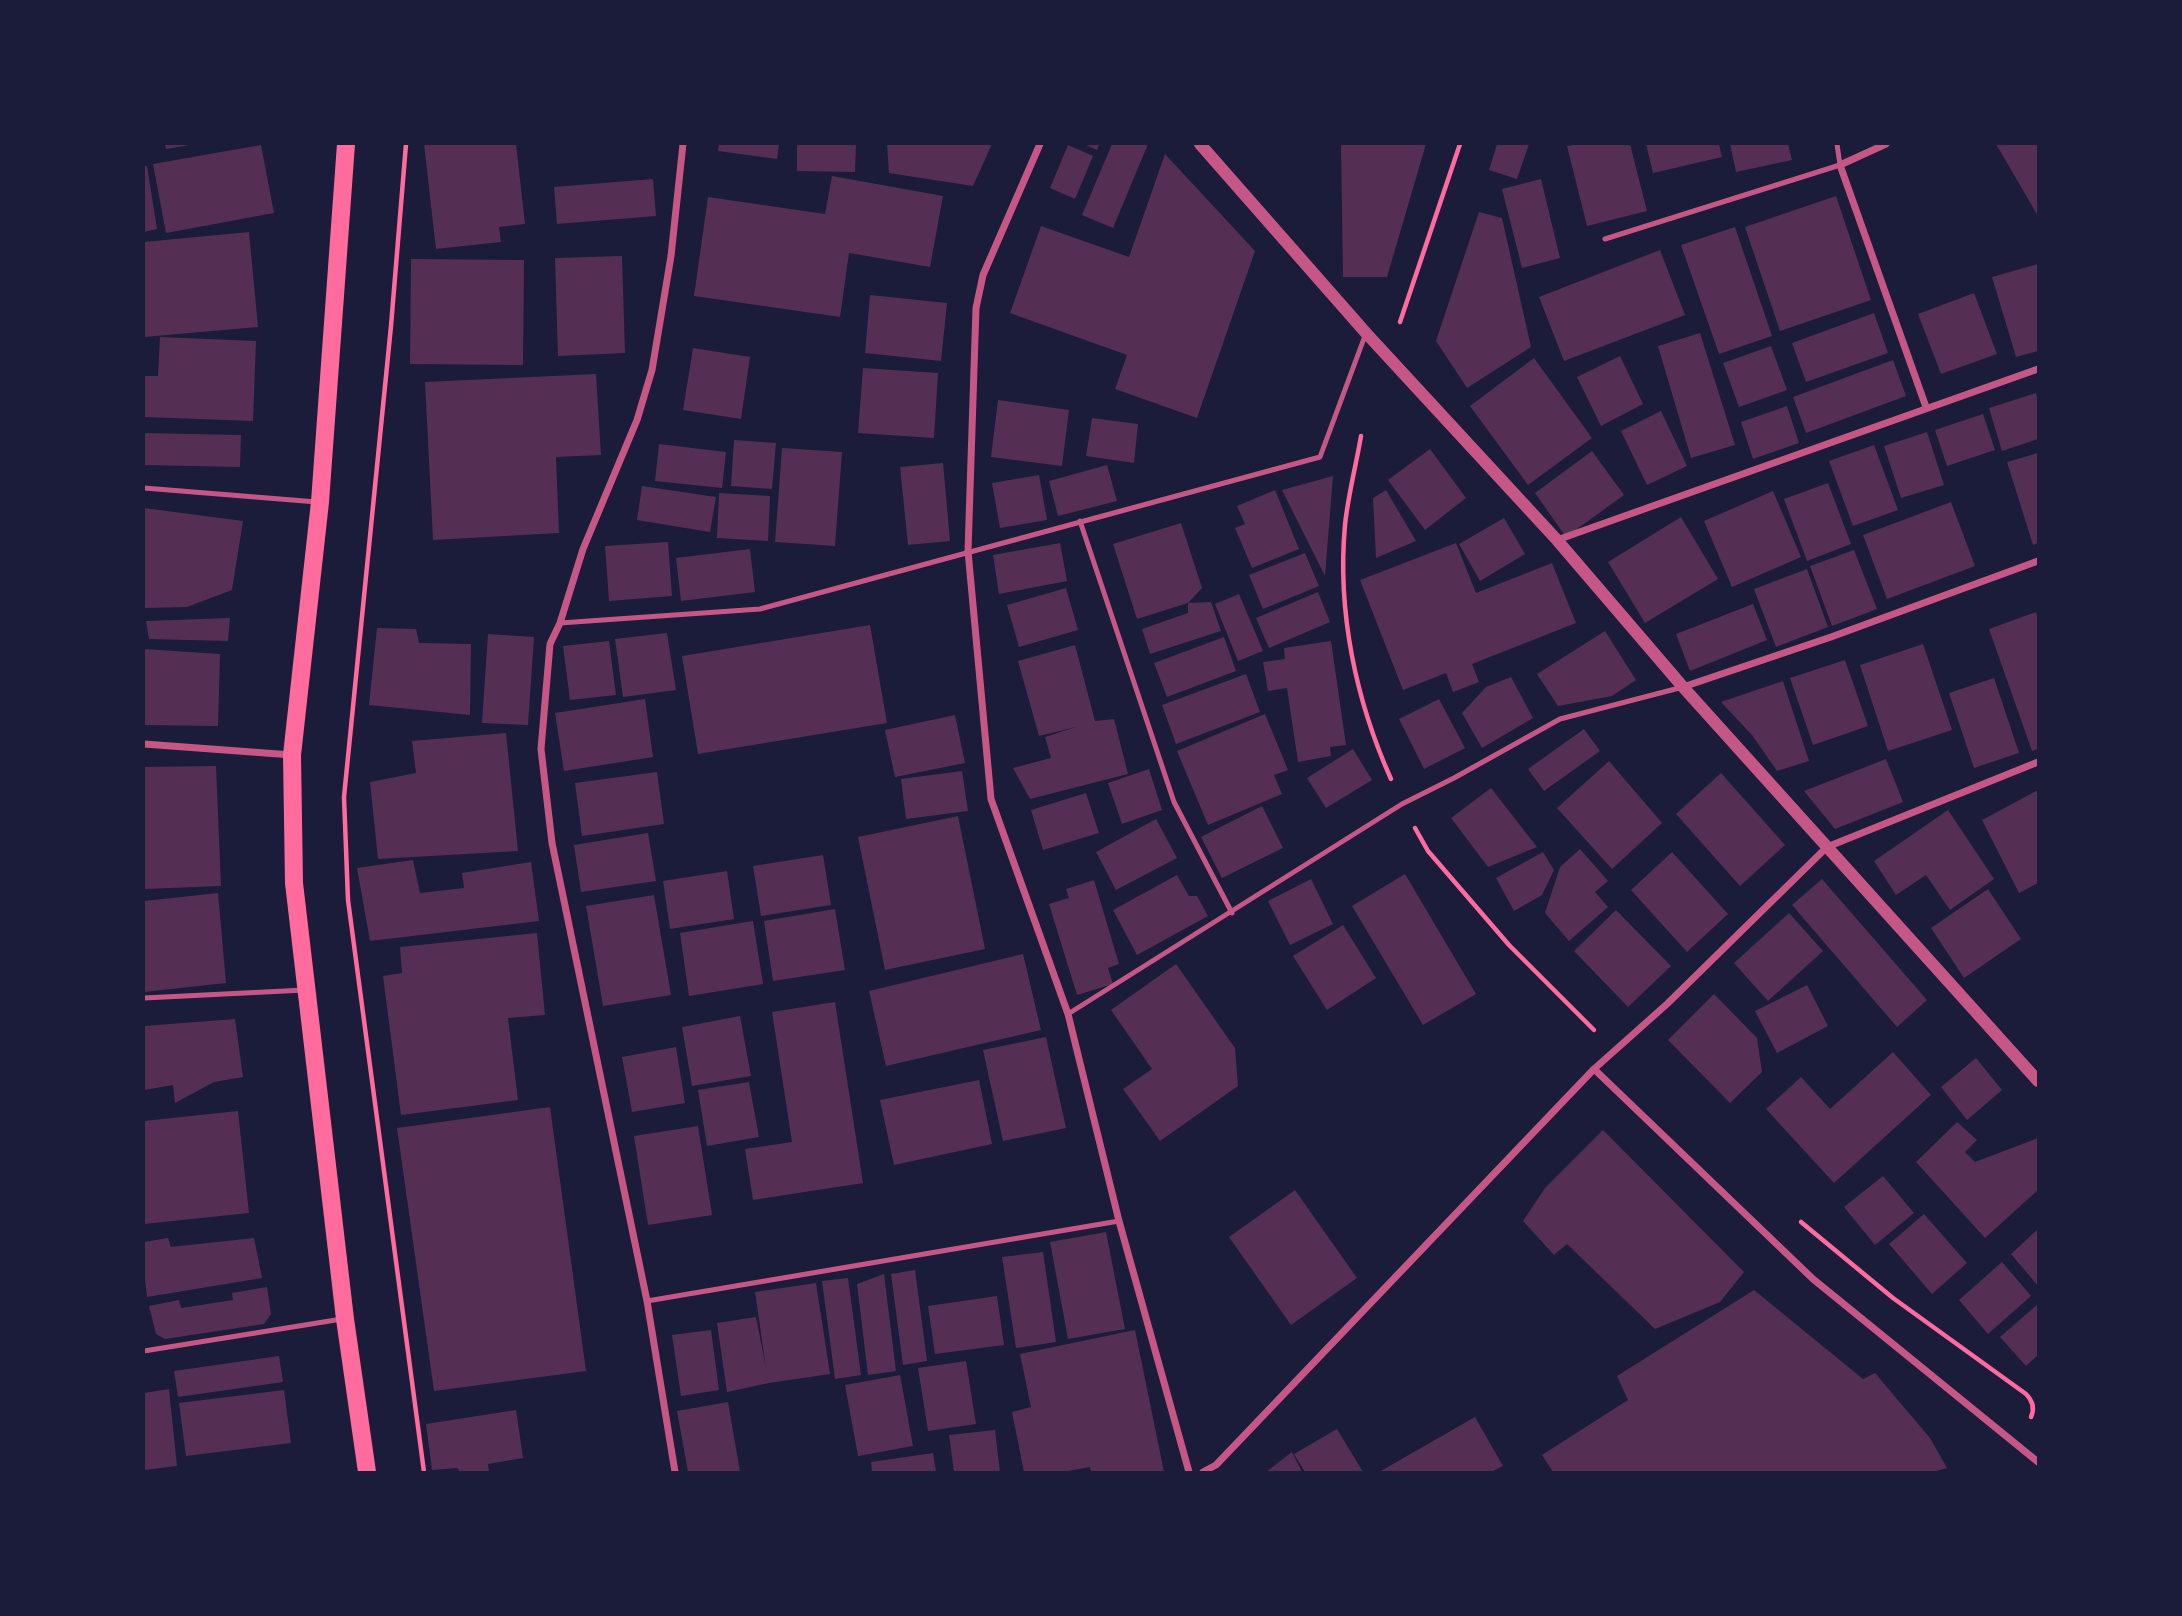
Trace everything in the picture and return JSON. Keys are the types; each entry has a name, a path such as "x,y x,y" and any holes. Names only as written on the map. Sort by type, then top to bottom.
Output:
{"main road":[{"path":"346,144 320,502 292,755 294,883 345,1319 367,1472"}],"street":[{"path":"675,1472 647,1301 552,843 541,749 550,644 583,549 637,420 652,370 671,256 683,144"},
{"path":"1040,144 983,275 976,308 968,551 991,799 1068,1014 1119,1221 1189,1472"},
{"path":"1200,144 1366,333 1557,540 1683,687 2039,1081"},
{"path":"1886,144 1840,165 1926,407"},
{"path":"1557,540 2039,369"},
{"path":"1683,687 1831,637 2039,561"},
{"path":"144,744 292,755"},
{"path":"1203,1472 1216,1465 1594,1069 1616,1052 1827,847 2039,762"},
{"path":"1594,1069 1813,1279 2039,1462"}],"lane":[{"path":"1605,239 1840,165 1837,144"},
{"path":"559,623 760,609 1320,457 1366,333"},
{"path":"144,488 320,502"},
{"path":"1080,521 1174,802 1232,912"},
{"path":"1068,1014 1402,804 1560,719 1683,687"},
{"path":"144,998 306,990"},
{"path":"647,1301 1119,1221"},
{"path":"144,1351 345,1319"}],"path":[{"path":"406,144 391,327 344,797 348,900 424,1472"},
{"path":"1387,356 1460,144"},
{"path":"1340,401 1361,415 1362,432 1345,525 1343,569 1346,616 1368,722 1375,742 1402,804 1428,851 1509,945 1616,1052"},
{"path":"1800,1222 1893,1298 2031,1399 2034,1410 2016,1443"}],"building":[{"path":"165,144 190,144 190,145 166,149"},
{"path":"424,144 516,144 525,224 499,227 501,242 436,249"},
{"path":"719,144 779,144 777,159 718,151"},
{"path":"797,144 856,144 855,172 797,171"},
{"path":"887,144 992,144 973,186 889,173"},
{"path":"1084,144 1099,144 1097,150"},
{"path":"1112,144 1148,144 1113,228 1082,215"},
{"path":"1341,144 1426,144 1387,277 1343,277"},
{"path":"1497,144 1529,144 1517,179 1489,170"},
{"path":"1630,144 1647,211 1587,226 1567,146"},
{"path":"1646,144 1719,144 1722,157 1653,173"},
{"path":"1730,144 1788,144 1792,160 1736,172"},
{"path":"1996,144 2038,144 2038,216"},
{"path":"261,145 274,213 166,233 153,164"},
{"path":"1068,145 1093,156 1075,199 1050,188"},
{"path":"1165,154 1255,251 1197,418 1115,389 1127,355 1010,313 1041,226 1129,257"},
{"path":"144,166 147,166 157,229 144,232"},
{"path":"832,176 943,196 930,267 849,253 840,317 694,296 708,197 825,214"},
{"path":"653,179 656,216 557,224 554,187"},
{"path":"1541,179 1560,258 1522,268 1502,189"},
{"path":"1836,196 1871,300 1780,331 1745,227"},
{"path":"1479,212 1502,218 1531,347 1467,388 1436,341"},
{"path":"1735,227 1772,336 1719,354 1681,245"},
{"path":"249,232 258,327 144,337 144,242"},
{"path":"1660,250 1685,315 1564,361 1539,297"},
{"path":"622,256 625,353 558,356 555,258"},
{"path":"411,259 524,260 523,365 410,364"},
{"path":"2038,264 2038,351 2016,357 1992,277"},
{"path":"1974,293 1997,354 1941,374 1918,314"},
{"path":"870,295 947,303 941,361 865,353"},
{"path":"1874,313 1888,353 1806,382 1792,343"},
{"path":"1700,333 1735,445 1691,458 1658,346"},
{"path":"160,337 256,341 253,421 144,417 144,376 158,376"},
{"path":"1771,346 1787,390 1739,407 1723,363"},
{"path":"693,348 750,357 741,419 683,410"},
{"path":"1620,356 1643,404 1601,426 1577,377"},
{"path":"1534,358 1592,438 1528,485 1470,406"},
{"path":"1893,360 1906,396 1806,433 1793,397"},
{"path":"863,368 938,373 934,438 858,433"},
{"path":"596,374 601,455 556,457 559,533 433,540 425,382"},
{"path":"2036,393 2038,439 2002,451 1989,408"},
{"path":"998,400 1069,410 1062,466 991,457"},
{"path":"1787,406 1799,443 1753,459 1741,422"},
{"path":"1661,411 1687,466 1647,485 1621,431"},
{"path":"1983,414 1995,450 1947,466 1935,430"},
{"path":"1092,418 1138,424 1134,463 1086,456"},
{"path":"1927,432 1944,485 1901,498 1884,446"},
{"path":"144,433 241,435 240,467 144,465"},
{"path":"734,440 776,443 772,489 731,486"},
{"path":"659,444 726,452 722,488 655,481"},
{"path":"1874,445 1898,510 1853,526 1829,461"},
{"path":"782,448 842,452 835,546 775,542"},
{"path":"1430,449 1466,498 1425,530 1388,480"},
{"path":"1592,451 1624,495 1566,537 1535,493"},
{"path":"2038,453 2038,543 2033,545 2007,462"},
{"path":"943,463 950,541 908,545 900,467"},
{"path":"1107,465 1117,501 1058,516 1049,481"},
{"path":"1039,475 1047,520 1000,528 992,483"},
{"path":"1333,476 1325,576 1282,490"},
{"path":"1828,483 1851,544 1807,561 1784,499"},
{"path":"642,486 716,497 710,532 637,520"},
{"path":"1275,490 1299,549 1252,568 1235,528 1245,524 1237,506"},
{"path":"1386,490 1416,541 1376,558 1373,498"},
{"path":"1773,491 1801,557 1732,587 1704,521"},
{"path":"719,493 770,496 768,541 717,538"},
{"path":"1951,502 1975,566 1887,599 1863,535"},
{"path":"144,508 243,521 232,590 187,607 144,608"},
{"path":"1681,517 1718,579 1645,623 1608,562"},
{"path":"1504,518 1525,554 1480,581 1459,544"},
{"path":"1181,523 1202,588 1188,603 1137,619 1113,544"},
{"path":"668,542 672,596 609,601 605,546"},
{"path":"1060,543 1067,581 999,594 993,555"},
{"path":"1456,543 1476,593 1552,563 1576,623 1472,664 1479,682 1453,692 1446,673 1403,690 1360,580"},
{"path":"750,549 755,592 681,601 676,558"},
{"path":"1854,550 1877,609 1832,626 1810,566"},
{"path":"1305,553 1319,586 1263,609 1249,575"},
{"path":"1807,569 1828,627 1776,647 1754,589"},
{"path":"1066,588 1078,630 1019,647 1007,605"},
{"path":"1318,592 1330,622 1269,648 1256,618"},
{"path":"1239,594 1263,651 1238,661 1215,604"},
{"path":"1211,602 1221,631 1150,654 1142,629 1188,613 1188,603"},
{"path":"1753,604 1767,640 1690,671 1676,634"},
{"path":"2036,612 2038,749 2032,751 1989,629"},
{"path":"230,618 228,641 149,639 146,621"},
{"path":"870,625 887,723 698,754 682,656"},
{"path":"377,628 416,629 419,643 471,644 470,715 369,705"},
{"path":"1605,631 1636,680 1612,696 1558,706 1537,674"},
{"path":"667,633 676,690 623,697 615,639"},
{"path":"488,634 534,637 528,725 482,723"},
{"path":"1224,637 1236,671 1167,697 1154,663"},
{"path":"609,641 616,695 570,700 563,646"},
{"path":"1331,641 1346,745 1330,747 1331,756 1298,762 1287,688 1268,691 1263,662 1285,659 1284,648"},
{"path":"1923,644 1952,730 1888,751 1860,665"},
{"path":"1075,645 1095,721 1114,719 1128,774 1030,799 1013,768 1051,758 1045,737 1076,727 1039,736 1018,661"},
{"path":"144,649 220,654 218,726 144,725"},
{"path":"1845,660 1868,726 1813,745 1790,678"},
{"path":"1246,674 1260,712 1176,744 1162,705"},
{"path":"1511,677 1533,718 1482,748 1462,713 1486,687"},
{"path":"1994,678 2019,753 1974,768 1949,693"},
{"path":"1783,681 1809,761 1777,771 1752,735 1721,702"},
{"path":"645,699 653,757 564,771 555,713"},
{"path":"1439,699 1465,748 1424,769 1399,719"},
{"path":"1265,714 1288,770 1274,775 1282,794 1208,825 1177,751"},
{"path":"955,715 965,763 895,777 885,730"},
{"path":"1584,729 1600,751 1544,791 1528,769"},
{"path":"506,733 518,851 378,859 370,782 416,773 412,741"},
{"path":"1353,749 1372,780 1326,808 1307,778"},
{"path":"1886,759 1903,802 1835,829 1804,791"},
{"path":"1609,761 1662,823 1612,869 1557,808"},
{"path":"216,766 221,886 144,889 144,767"},
{"path":"1149,769 1162,810 1122,824 1108,783"},
{"path":"962,771 968,811 906,819 901,779"},
{"path":"657,772 664,824 582,836 575,783"},
{"path":"1721,773 1785,845 1740,886 1676,814"},
{"path":"1491,788 1537,847 1488,867 1451,818"},
{"path":"2038,790 2038,883 2019,893 1982,820"},
{"path":"1086,793 1099,833 1043,850 1031,810"},
{"path":"1262,806 1283,848 1222,878 1201,837"},
{"path":"1948,810 1994,879 1950,910 1926,875 1896,895 1874,861"},
{"path":"958,816 985,949 885,970 858,837"},
{"path":"1156,819 1177,858 1116,890 1096,852"},
{"path":"648,833 656,881 581,892 574,845"},
{"path":"1580,849 1608,881 1595,892 1608,907 1569,941 1545,913 1560,867"},
{"path":"1543,852 1554,870 1542,895 1514,911 1496,878"},
{"path":"1672,852 1728,914 1687,952 1631,890"},
{"path":"823,855 831,905 761,916 753,866"},
{"path":"413,860 420,893 464,888 462,873 531,862 539,921 370,941 357,868"},
{"path":"727,871 734,919 670,929 663,881"},
{"path":"1405,874 1476,994 1423,1025 1352,906"},
{"path":"1177,875 1189,896 1197,896 1208,916 1137,955 1113,910"},
{"path":"1311,879 1333,924 1290,945 1268,901"},
{"path":"1822,879 1927,1000 1897,1027 1792,905"},
{"path":"1094,880 1119,964 1108,968 1113,984 1077,995 1049,904 1069,898 1066,889"},
{"path":"1988,889 2021,939 1964,978 1931,928"},
{"path":"218,893 226,983 144,992 144,901"},
{"path":"654,895 671,995 603,1006 586,906"},
{"path":"835,909 845,970 773,981 764,921"},
{"path":"1616,910 1671,966 1628,1007 1574,951"},
{"path":"1789,913 1823,951 1768,1001 1734,963"},
{"path":"753,921 763,984 689,996 680,933"},
{"path":"1343,925 1376,978 1327,1010 1293,956"},
{"path":"537,933 545,1015 508,1018 518,1100 401,1115 383,976 402,973 400,947"},
{"path":"1023,954 1041,1030 886,1066 869,991"},
{"path":"1176,964 1235,1048 1238,1086 1160,1141 1123,1089 1152,1069 1111,1010"},
{"path":"1807,985 1828,1026 1777,1053 1755,1011"},
{"path":"1714,994 1757,1038 1762,1072 1730,1103 1668,1040"},
{"path":"835,1002 863,1183 753,1200 745,1149 792,1142 772,1012"},
{"path":"740,1016 751,1076 692,1086 682,1027"},
{"path":"235,1019 243,1077 214,1082 175,1103 173,1085 144,1090 144,1026"},
{"path":"1046,1037 1066,1128 1003,1141 983,1050"},
{"path":"676,1047 685,1103 632,1112 622,1057"},
{"path":"1893,1052 1931,1095 1834,1183 1766,1109 1801,1077 1830,1109"},
{"path":"1976,1058 2002,1090 1967,1120 1941,1087"},
{"path":"979,1080 992,1144 894,1165 880,1100"},
{"path":"749,1082 759,1137 707,1146 698,1090"},
{"path":"550,1107 586,1371 434,1391 397,1128"},
{"path":"238,1111 249,1213 144,1224 144,1121"},
{"path":"1957,1122 1977,1140 1965,1152 1975,1162 2038,1138 2038,1190 1985,1238 1916,1162"},
{"path":"698,1126 712,1215 648,1225 634,1136"},
{"path":"1603,1130 1744,1272 1720,1302 1655,1329 1567,1244 1554,1255 1523,1221 1545,1188"},
{"path":"1883,1176 1914,1213 1875,1245 1844,1207"},
{"path":"1295,1190 1357,1278 1291,1325 1229,1237"},
{"path":"1924,1214 1967,1263 1932,1294 1889,1244"},
{"path":"2038,1229 2038,1286 2011,1254"},
{"path":"1106,1232 1125,1329 1068,1339 1050,1242"},
{"path":"168,1238 171,1247 254,1238 262,1278 147,1297 144,1242"},
{"path":"1043,1252 1056,1342 1016,1348 1002,1257"},
{"path":"2002,1262 2031,1296 1988,1334 1959,1300"},
{"path":"915,1270 927,1361 903,1365 891,1274"},
{"path":"884,1274 896,1371 868,1375 857,1284"},
{"path":"848,1278 861,1375 835,1379 822,1281"},
{"path":"816,1283 830,1374 727,1392 717,1323 756,1317 766,1368 755,1292"},
{"path":"267,1287 271,1314 264,1324 165,1339 156,1334 149,1306 179,1300 181,1308 233,1300 232,1293"},
{"path":"1754,1290 1863,1379 1875,1373 1930,1438 1947,1468 1933,1472 1553,1472 1542,1455 1628,1400 1617,1376"},
{"path":"997,1296 1004,1345 935,1354 928,1306"},
{"path":"2038,1304 2038,1355 2026,1366 2000,1337"},
{"path":"711,1330 719,1390 681,1396 672,1335"},
{"path":"1135,1330 1164,1472 1091,1472 1090,1467 1063,1472 1024,1472 1012,1412 1031,1407 1020,1354"},
{"path":"279,1356 283,1382 178,1397 174,1371"},
{"path":"966,1361 976,1424 928,1431 918,1368"},
{"path":"900,1375 913,1446 858,1456 845,1385"},
{"path":"169,1389 177,1466 144,1470 144,1393"},
{"path":"284,1390 291,1443 186,1456 179,1403"},
{"path":"728,1402 740,1472 688,1472 677,1411"},
{"path":"516,1410 523,1458 488,1464 489,1472 459,1472 458,1468 432,1470 426,1424"},
{"path":"1475,1417 1503,1466 1491,1472 1379,1472"},
{"path":"1337,1429 1363,1472 1305,1472 1294,1454"},
{"path":"995,1430 1000,1472 954,1472 949,1435"},
{"path":"1292,1452 1302,1472 1266,1472"},
{"path":"933,1453 936,1472 872,1472 871,1462"}]}
